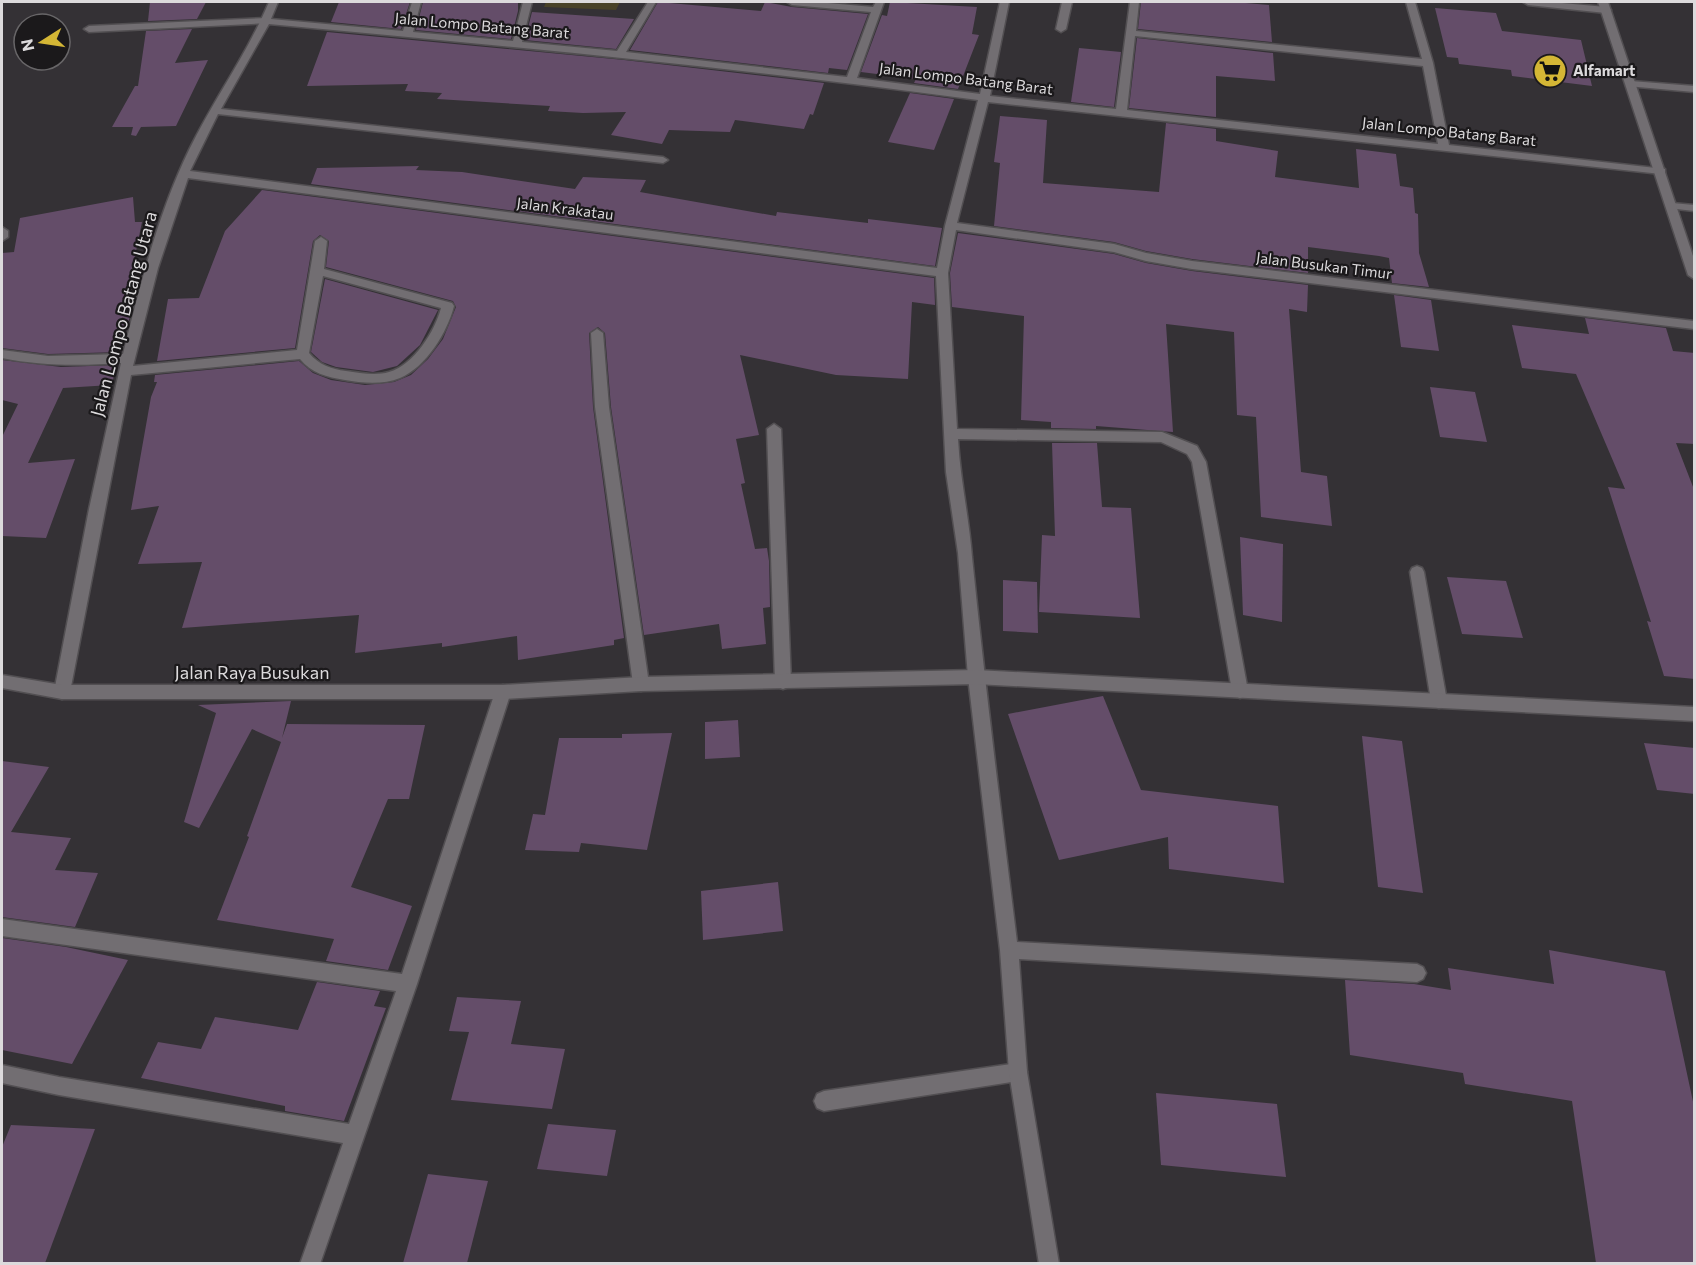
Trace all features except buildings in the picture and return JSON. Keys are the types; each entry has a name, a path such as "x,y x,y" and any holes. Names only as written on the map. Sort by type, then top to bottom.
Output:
{"street":[{"name":"Jalan Lompo Batang Utara","path":"62,692 94,514 125,365 171,208 215,111 267,21 273,2"},
{"path":"407,35 417,2"},
{"path":"517,44 528,2"},
{"path":"620,54 652,2"},
{"path":"792,2 879,6 851,80"},
{"path":"1005,2 984,98 951,226 942,273 953,472 965,553 976,677 1009,950 1018,1072 1049,1263"},
{"path":"1062,29 1067,2"},
{"path":"1121,113 1134,2"},
{"path":"1411,2 1428,63 1444,147"},
{"path":"1528,2 1604,6 1695,275"},
{"name":"Jalan Lompo Batang Barat","path":"89,29 267,21 620,54 851,80 984,98 1660,171"},
{"path":"1131,33 1428,63"},
{"path":"1631,84 1695,89"},
{"path":"215,111 663,160"},
{"name":"Jalan Krakatau","path":"185,174 942,273"},
{"path":"1672,206 1695,208"},
{"name":"Jalan Busukan Timur","path":"951,226 1114,248 1146,257 1192,265 1695,325"},
{"path":"2,231 2,237"},
{"path":"303,354 321,241"},
{"path":"303,354 314,366 353,376 382,379 396,375 420,355 433,340 448,306 318,271"},
{"path":"597,333 602,407 641,684"},
{"path":"2,354 27,359 125,365 303,354"},
{"path":"774,429 783,682"},
{"path":"951,434 1162,437 1192,450 1199,462 1240,691"},
{"path":"1417,572 1439,701"},
{"name":"Jalan Raya Busukan","path":"2,682 62,692 503,692 641,684 976,677 1695,714"},
{"path":"310,1263 408,984 503,692"},
{"path":"2,927 408,984"},
{"path":"1009,950 1417,973"},
{"path":"824,1101 1018,1072"},
{"path":"2,1074 60,1086 354,1135"}],"shaded area":[{"path":"546,2 620,2 616,10 544,7"}],"place":[{"name":"Alfamart","path":"1550,71"}]}
